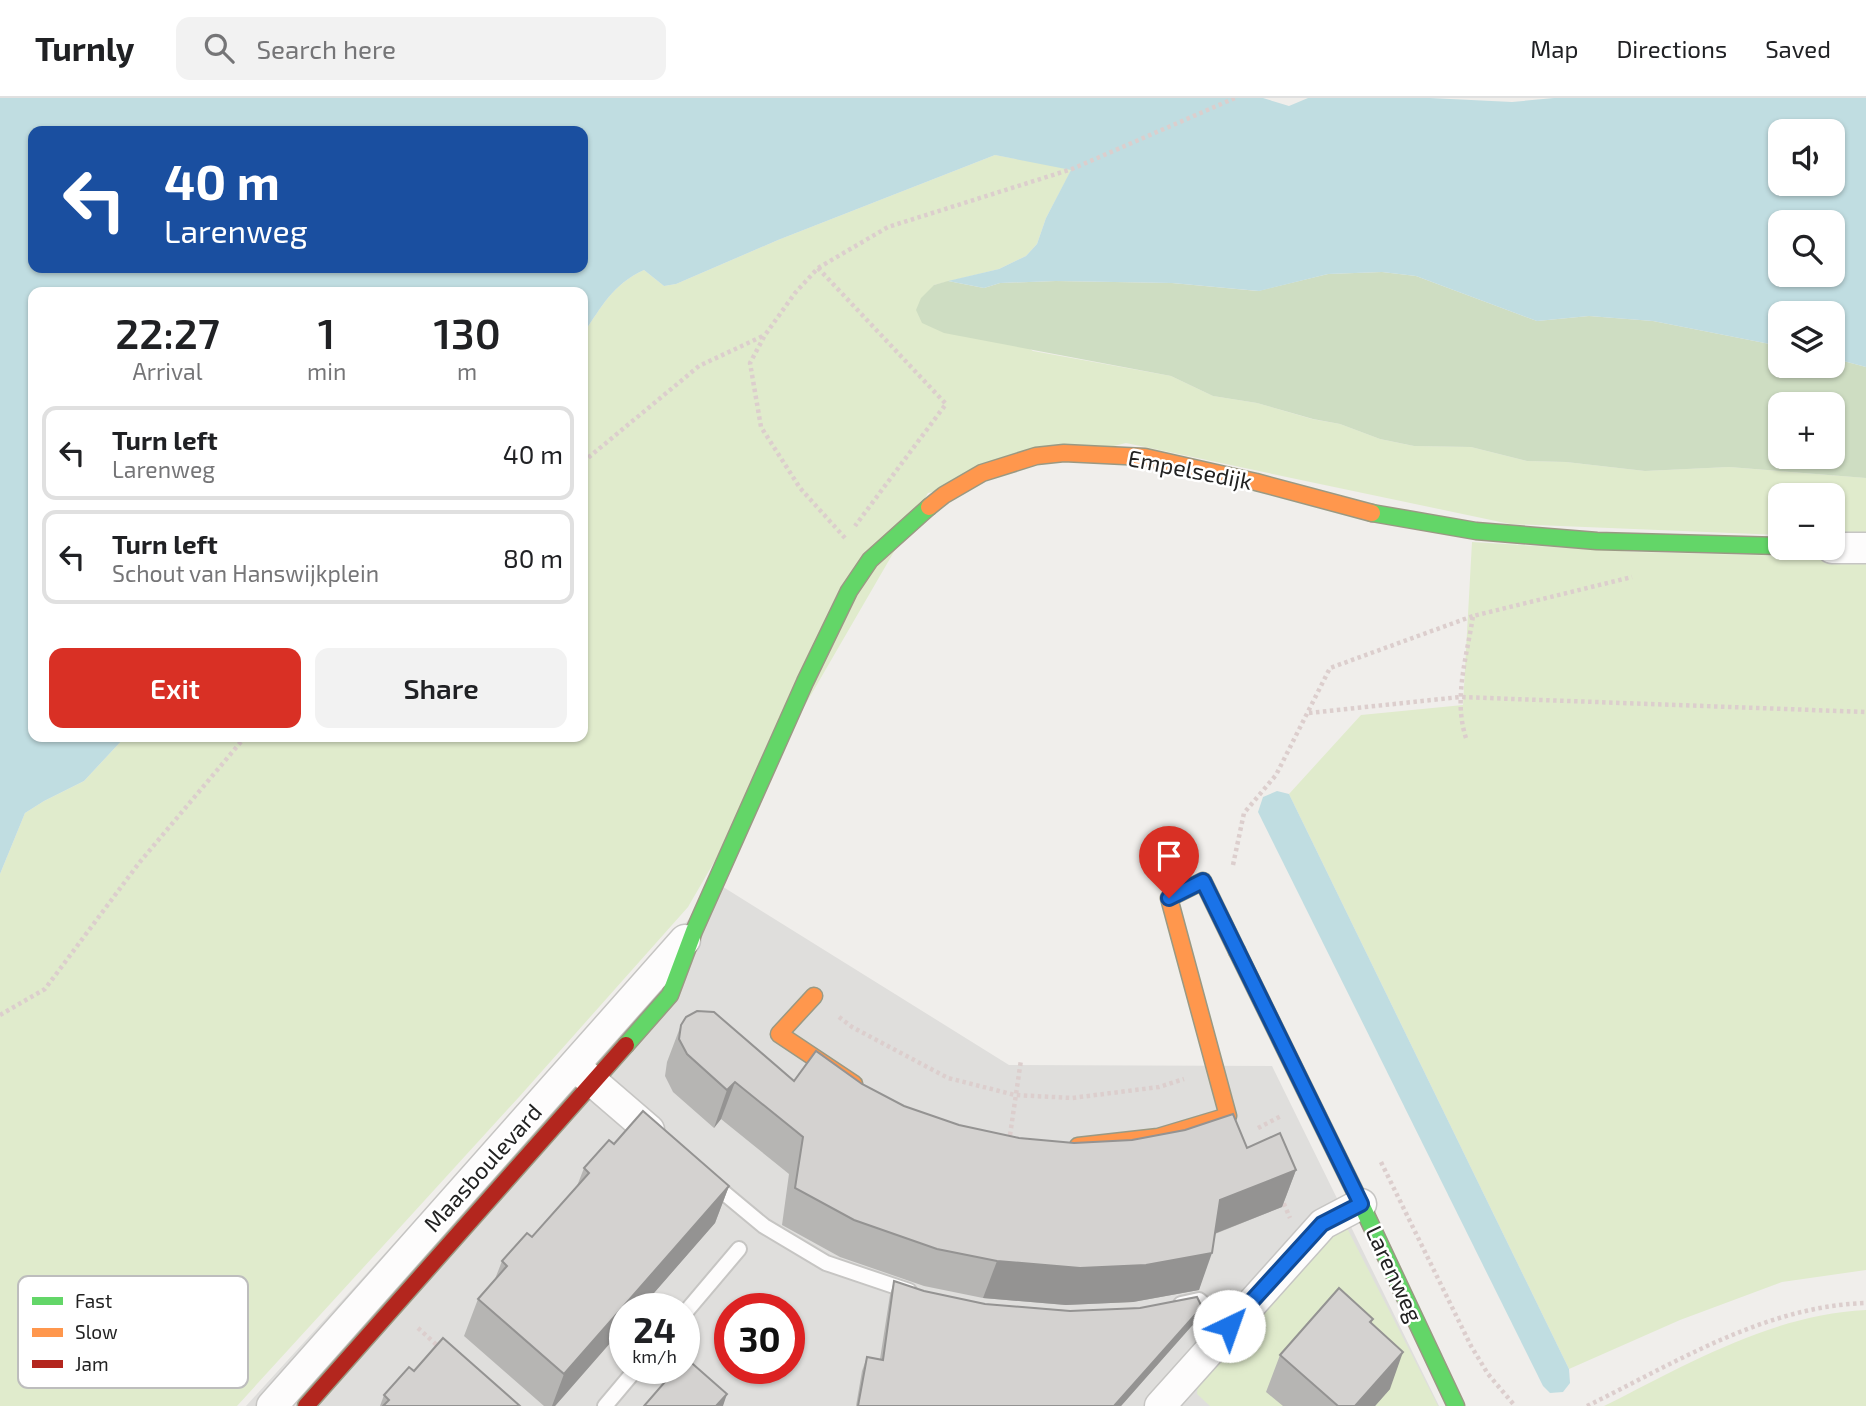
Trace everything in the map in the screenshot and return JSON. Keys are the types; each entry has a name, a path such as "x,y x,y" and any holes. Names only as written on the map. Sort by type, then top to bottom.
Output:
{"street":[{"name":"Empelsedijk","path":"729,853 816,660 849,592 870,560 888,541 944,495 982,473 1023,459 1065,453 1145,457 1256,482 1366,512 1476,531 1597,541 1768,546"},
{"path":"1845,548 1866,548"},
{"name":"Maasboulevard","path":"306,1406 393,1307 583,1074 694,931 729,853"},
{"name":"Larenweg","path":"1215,1069 1169,898 1203,881 1361,1204 1456,1406"},
{"path":"814,996 779,1034 864,1091"},
{"path":"1058,1145 1083,1146 1158,1137 1228,1116 1215,1069"},
{"path":"583,1074 654,1134"},
{"name":"Maasboulevard","path":"272,1406 583,1074"},
{"path":"1176,1401 1229,1326 1322,1224 1361,1204"},
{"name":"Larenweg","path":"1437,1365 1472,1406"}],"lane":[{"path":"701,1174 764,1226 826,1263 920,1295"},
{"path":"700,1295 739,1249"},
{"path":"1160,1307 1199,1300 1229,1326"},
{"path":"605,1406 624,1384"}],"path":[{"path":"870,560 845,538 800,488 761,427 750,363 765,335 795,293 818,268 888,228 1072,169 1235,98"},
{"path":"818,268 946,404 845,538"},
{"path":"588,458 699,366 765,335"},
{"path":"1231,873 1244,813 1276,775 1330,668 1473,616 1642,575"},
{"path":"1466,738 1460,720 1460,697 1473,616"},
{"path":"1309,713 1460,697 1866,712"},
{"path":"0,1015 46,989 139,863 241,742"},
{"path":"814,996 852,1027 948,1078 1016,1095 1072,1098 1159,1087 1215,1069"},
{"path":"1009,1142 1020,1060"},
{"path":"1279,1193 1290,1218 1306,1242"},
{"path":"1587,1406 1759,1324 1791,1314 1842,1304 1866,1303"},
{"path":"393,1307 447,1353"}],"shaded area":[{"path":"720,885 1009,1065 1272,1066 1439,1406 246,1406"}],"green space":[{"path":"995,155 1072,169 1046,218 1037,244 1026,256 999,269 934,285 1033,351 1171,376 1213,396 1257,403 1340,424 1380,439 1414,446 1471,447 1527,461 1566,462 1645,471 1729,467 1866,478 1866,536 1845,536 1845,483 1768,483 1768,535 1510,524 1126,443 928,493 688,907 237,1406 0,1406 0,874 25,813 84,781 120,742 588,742 588,327 616,289 644,270 664,286 676,284 778,240"},
{"path":"1382,272 1416,276 1537,321 1589,316 1653,321 1768,344 1768,378 1845,378 1845,361 1866,367 1866,478 1729,467 1645,471 1566,462 1527,461 1471,447 1414,446 1380,439 1340,424 1257,403 1213,396 1171,376 944,333 922,323 916,310 921,298 934,285 948,281 984,288 1000,283 1056,281 1172,283 1258,291 1328,274"},
{"path":"1472,542 1638,552 1768,555 1768,560 1866,558 1866,1270 1782,1282 1680,1320 1569,1369 1289,794 1361,715 1463,705"},
{"path":"1332,1230 1348,1230 1438,1406 1210,1406 1197,1394 1198,1379"},
{"path":"1866,1310 1866,1406 1604,1406 1698,1358 1763,1331 1796,1321"}],"water":[{"path":"0,98 1263,98 1289,106 1308,98 1430,98 1512,102 1554,98 1866,98 1866,367 1845,361 1845,301 1768,301 1768,344 1653,321 1589,316 1537,321 1416,276 1382,272 1328,274 1259,291 1172,283 1056,281 1000,283 984,288 948,281 999,269 1026,256 1037,244 1046,218 1071,170 995,155 778,240 676,284 664,286 644,270 616,289 588,327 588,287 28,287 28,742 120,742 84,781 25,813 0,874"},
{"path":"1277,791 1289,794 1569,1369 1570,1383 1563,1392 1550,1393 1543,1386 1258,812 1263,797"}],"building":[{"path":"697,1011 714,1012 794,1081 816,1051 862,1084 904,1106 959,1125 1019,1138 1074,1143 1132,1140 1185,1130 1233,1114 1247,1148 1280,1133 1296,1170 1220,1200 1212,1253 1146,1265 1080,1268 997,1261 937,1249 854,1220 795,1188 803,1137 735,1082 727,1090 687,1054 679,1039 681,1025 686,1017"},
{"path":"643,1111 729,1186 635,1293 609,1293 609,1323 564,1374 478,1299 507,1266 502,1261 527,1233 532,1237 589,1173 584,1168 609,1140 614,1144"},
{"path":"894,1281 924,1291 985,1304 1070,1311 1140,1308 1197,1297 1202,1307 1114,1406 858,1406 867,1357 883,1360"},
{"path":"1339,1288 1373,1319 1370,1322 1403,1352 1355,1406 1338,1406 1280,1355"},
{"path":"443,1338 520,1406 383,1406 389,1400 384,1395 409,1367 414,1371"},
{"path":"700,1370 727,1394 716,1406 644,1406 663,1384 700,1384"}],"traffic: fast":[{"path":"626,1045 670,995 694,931 805,682 849,591 870,560 929,507"},
{"path":"1372,513 1476,531 1597,541 1768,546"},
{"path":"1237,951 1456,1406"}],"traffic: slow":[{"path":"929,507 982,473 1036,456 1064,453 1145,457 1256,482 1372,513"},
{"path":"1078,1146 1158,1137 1228,1116 1169,898 1203,881 1237,951"},
{"path":"814,996 779,1034 854,1084"}],"traffic: jam":[{"path":"306,1406 626,1045"}],"route":[{"path":"1169,898 1203,881 1361,1204 1322,1224 1229,1326"}]}
